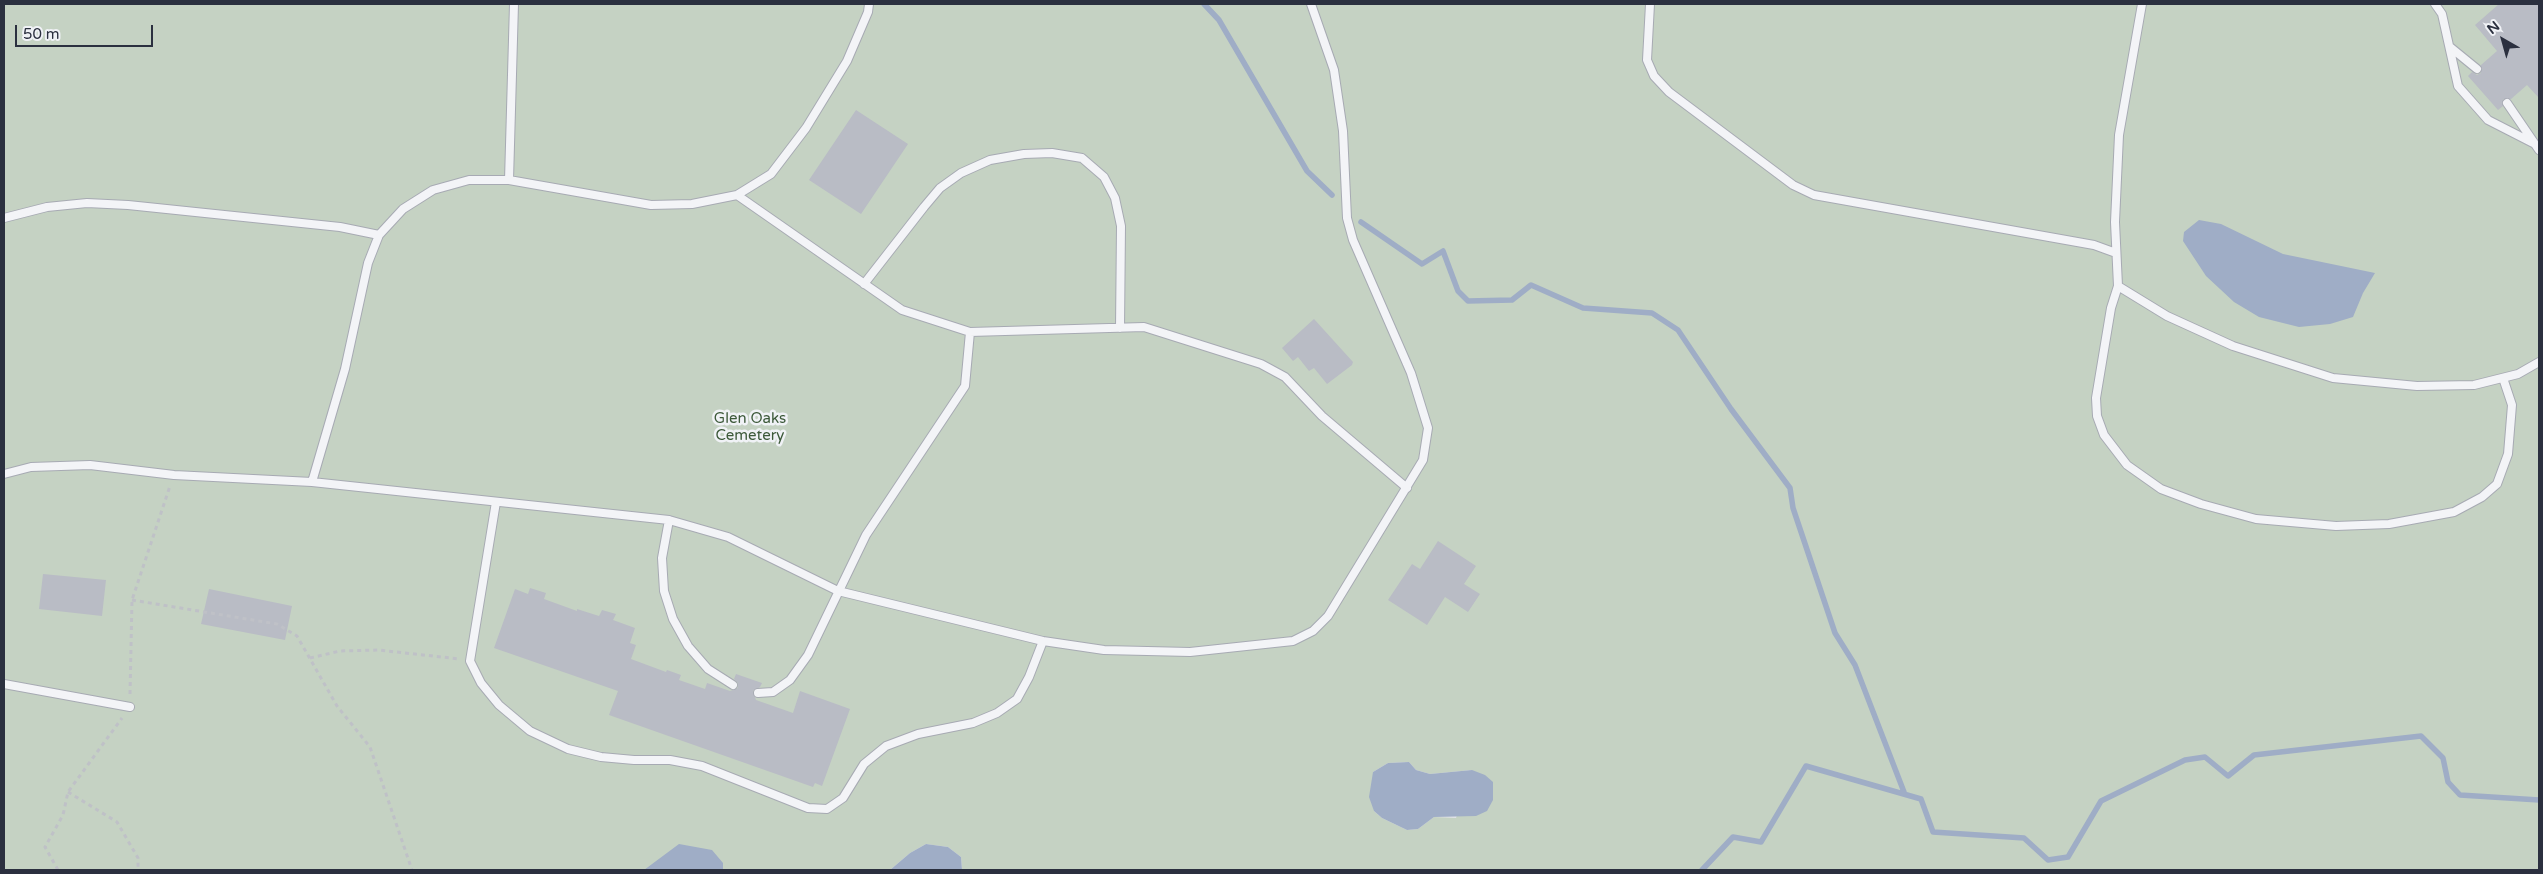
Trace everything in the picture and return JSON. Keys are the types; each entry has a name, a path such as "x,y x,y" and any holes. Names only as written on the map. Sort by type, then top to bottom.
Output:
{"lane":[{"path":"509,180 514,4"},
{"path":"312,482 345,369 368,263 379,235 403,209 433,190 469,180 509,180 651,205 692,204 737,196 771,174 806,128 847,61 868,12 869,4"},
{"path":"4,474 31,467 90,465 174,475 312,482 669,520 728,537 838,591 1043,641 1104,650 1190,652 1293,640 1313,632 1328,616 1423,460 1428,428 1411,374 1353,240 1347,218 1343,131 1334,70 1311,4"},
{"path":"1650,4 1647,60 1654,76 1669,92 1793,185 1814,195 2094,245 2116,253"},
{"path":"2142,4 2119,135 2115,222 2118,286 2110,308 2096,398 2097,416 2104,435 2127,465 2161,489 2201,504 2256,519 2336,526 2389,524 2454,512 2482,497 2497,484 2508,454 2512,405 2503,378"},
{"path":"2435,4 2442,14 2458,86 2488,120 2533,143"},
{"path":"2450,47 2477,68"},
{"path":"2507,103 2539,150"},
{"path":"864,284 940,188 961,173 990,160 1024,154 1052,153 1082,158 1104,177 1115,198 1120,226 1120,328"},
{"path":"737,196 902,310 970,332 1144,327 1261,364 1285,377 1322,416 1407,488"},
{"path":"4,218 47,207 86,203 128,205 340,227 379,235"},
{"path":"2118,286 2167,316 2233,346 2333,378 2417,386 2474,385 2518,374 2539,362"},
{"path":"758,693 773,692 790,680 808,655 866,535 965,386 970,332"},
{"path":"496,502 470,661 481,682 500,706 530,731 568,749 601,757 634,760 670,760 702,766 808,808 827,809 843,798 864,764 886,746 918,734 973,723 997,713 1016,699 1030,678 1043,641"},
{"path":"669,520 662,558 664,591 673,619 688,646 708,670 733,685"},
{"path":"4,684 130,707"}],"path":[{"path":"58,870 45,847 63,815 68,792 130,707 132,600 174,475"},
{"path":"132,600 277,624 297,636 337,706 370,747 379,768 412,870"},
{"path":"310,658 340,650 378,650 470,661"},
{"path":"68,792 117,822 138,858 138,870"}],"green space":[{"name":"Glen Oaks Cemetery","path":"4,4 2539,4 2539,870 962,870 961,857 948,847 926,844 910,853 890,870 4,870","holes":["1409,762 1416,770 1430,774 1472,770 1456,818 1434,817 1418,829 1407,830 1382,818 1374,811 1373,772 1388,763"]}],"water":[{"path":"2199,220 2221,224 2283,254 2375,273 2363,293 2353,317 2330,324 2299,327 2259,317 2234,302 2206,276 2183,241 2184,232"},
{"path":"1409,762 1416,770 1430,774 1472,770 1485,775 1493,782 1493,800 1487,811 1476,816 1434,817 1418,829 1407,830 1382,818 1374,811 1369,797 1373,772 1388,763"},
{"path":"679,844 712,850 723,863 723,870 644,870"},
{"path":"926,844 948,847 961,857 962,870 890,870 910,853"}],"building":[{"path":"2499,4 2539,4 2539,98 2527,85 2511,99 2503,99 2503,106 2498,110 2468,76 2472,72 2477,75 2481,73 2481,65 2497,51 2475,25"},
{"path":"856,110 908,144 861,214 809,180"},
{"path":"1314,319 1353,362 1352,365 1327,384 1314,368 1309,371 1298,357 1293,361 1282,348"},
{"path":"1438,541 1476,566 1464,584 1480,594 1468,612 1445,597 1427,625 1388,600 1412,564 1420,569"},
{"path":"43,574 106,580 102,616 39,609"},
{"path":"530,588 546,593 544,599 577,611 577,609 599,616 602,610 616,614 613,620 635,628 630,643 636,645 631,659 666,672 667,670 681,675 679,680 705,689 707,683 730,691 738,688 738,683 734,679 736,674 762,683 760,687 753,691 756,700 793,713 800,691 850,709 822,786 815,783 813,787 609,715 618,691 494,648 515,589 528,594"},
{"path":"209,589 292,606 285,640 201,624"}],"waterway":[{"path":"1204,4 1219,20 1307,171 1332,195"},
{"path":"1361,222 1422,264 1443,251 1458,291 1468,301 1512,300 1531,285 1583,308 1652,313 1678,330 1731,409 1790,488 1793,508 1835,633 1855,665 1904,792"},
{"path":"1702,870 1733,837 1761,842 1806,766 1921,799 1933,832 2024,838 2048,860 2068,857 2101,801 2185,760 2205,757 2228,776 2254,755 2421,736 2443,758 2448,782 2460,795 2539,800"}]}
